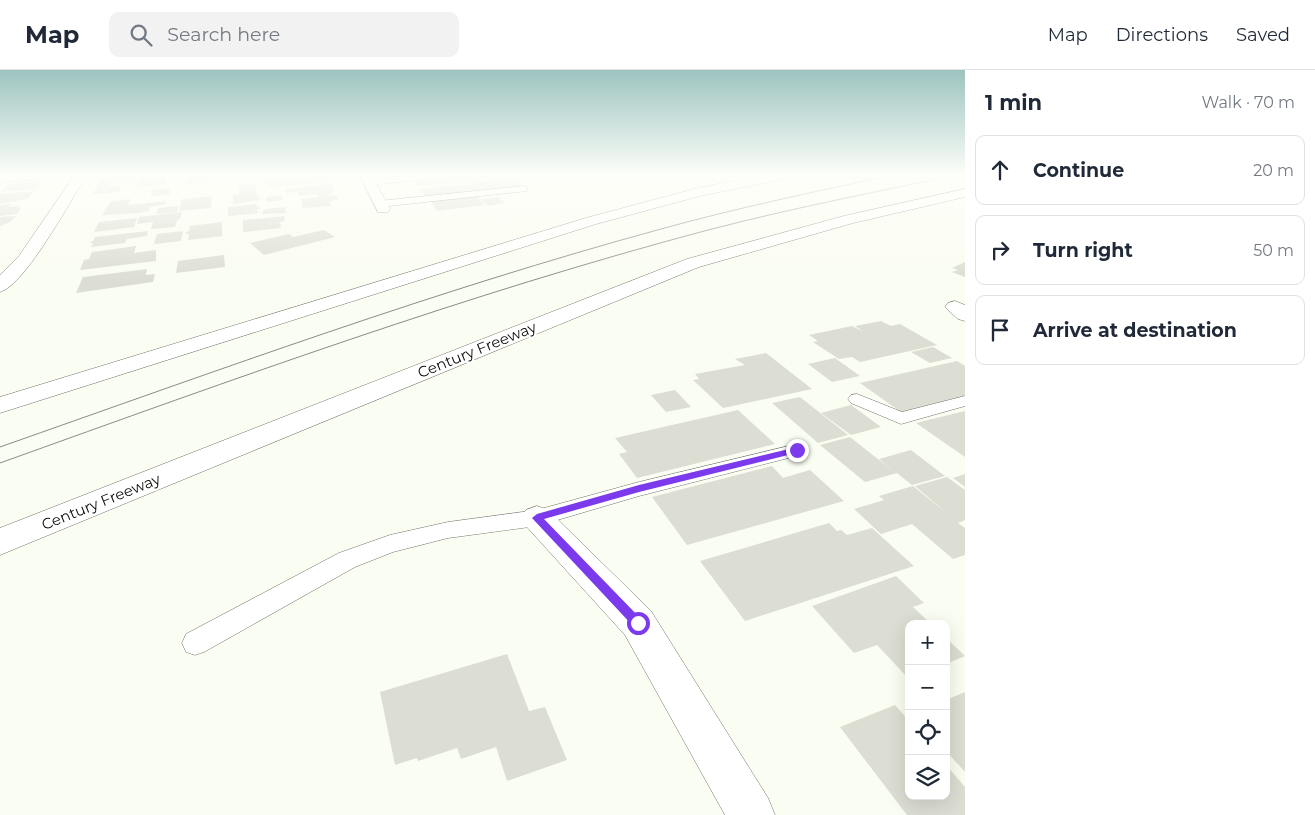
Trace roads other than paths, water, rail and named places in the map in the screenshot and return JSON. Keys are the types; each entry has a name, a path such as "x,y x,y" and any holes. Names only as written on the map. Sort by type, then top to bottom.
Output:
{"main road":[{"path":"0,286 25,260 57,211"},
{"path":"0,405 629,211"},
{"name":"Century Freeway","path":"0,542 694,264 849,219 886,211"},
{"path":"537,518 638,623 751,815"}],"lane":[{"path":"857,399 901,418 965,401"},
{"path":"195,643 347,560 381,548 438,532 537,518 639,489 797,450"}],"tram line":[{"path":"0,447 411,304 577,253 733,211"},
{"path":"0,463 175,400 440,310 618,255 738,222 790,211"}]}
